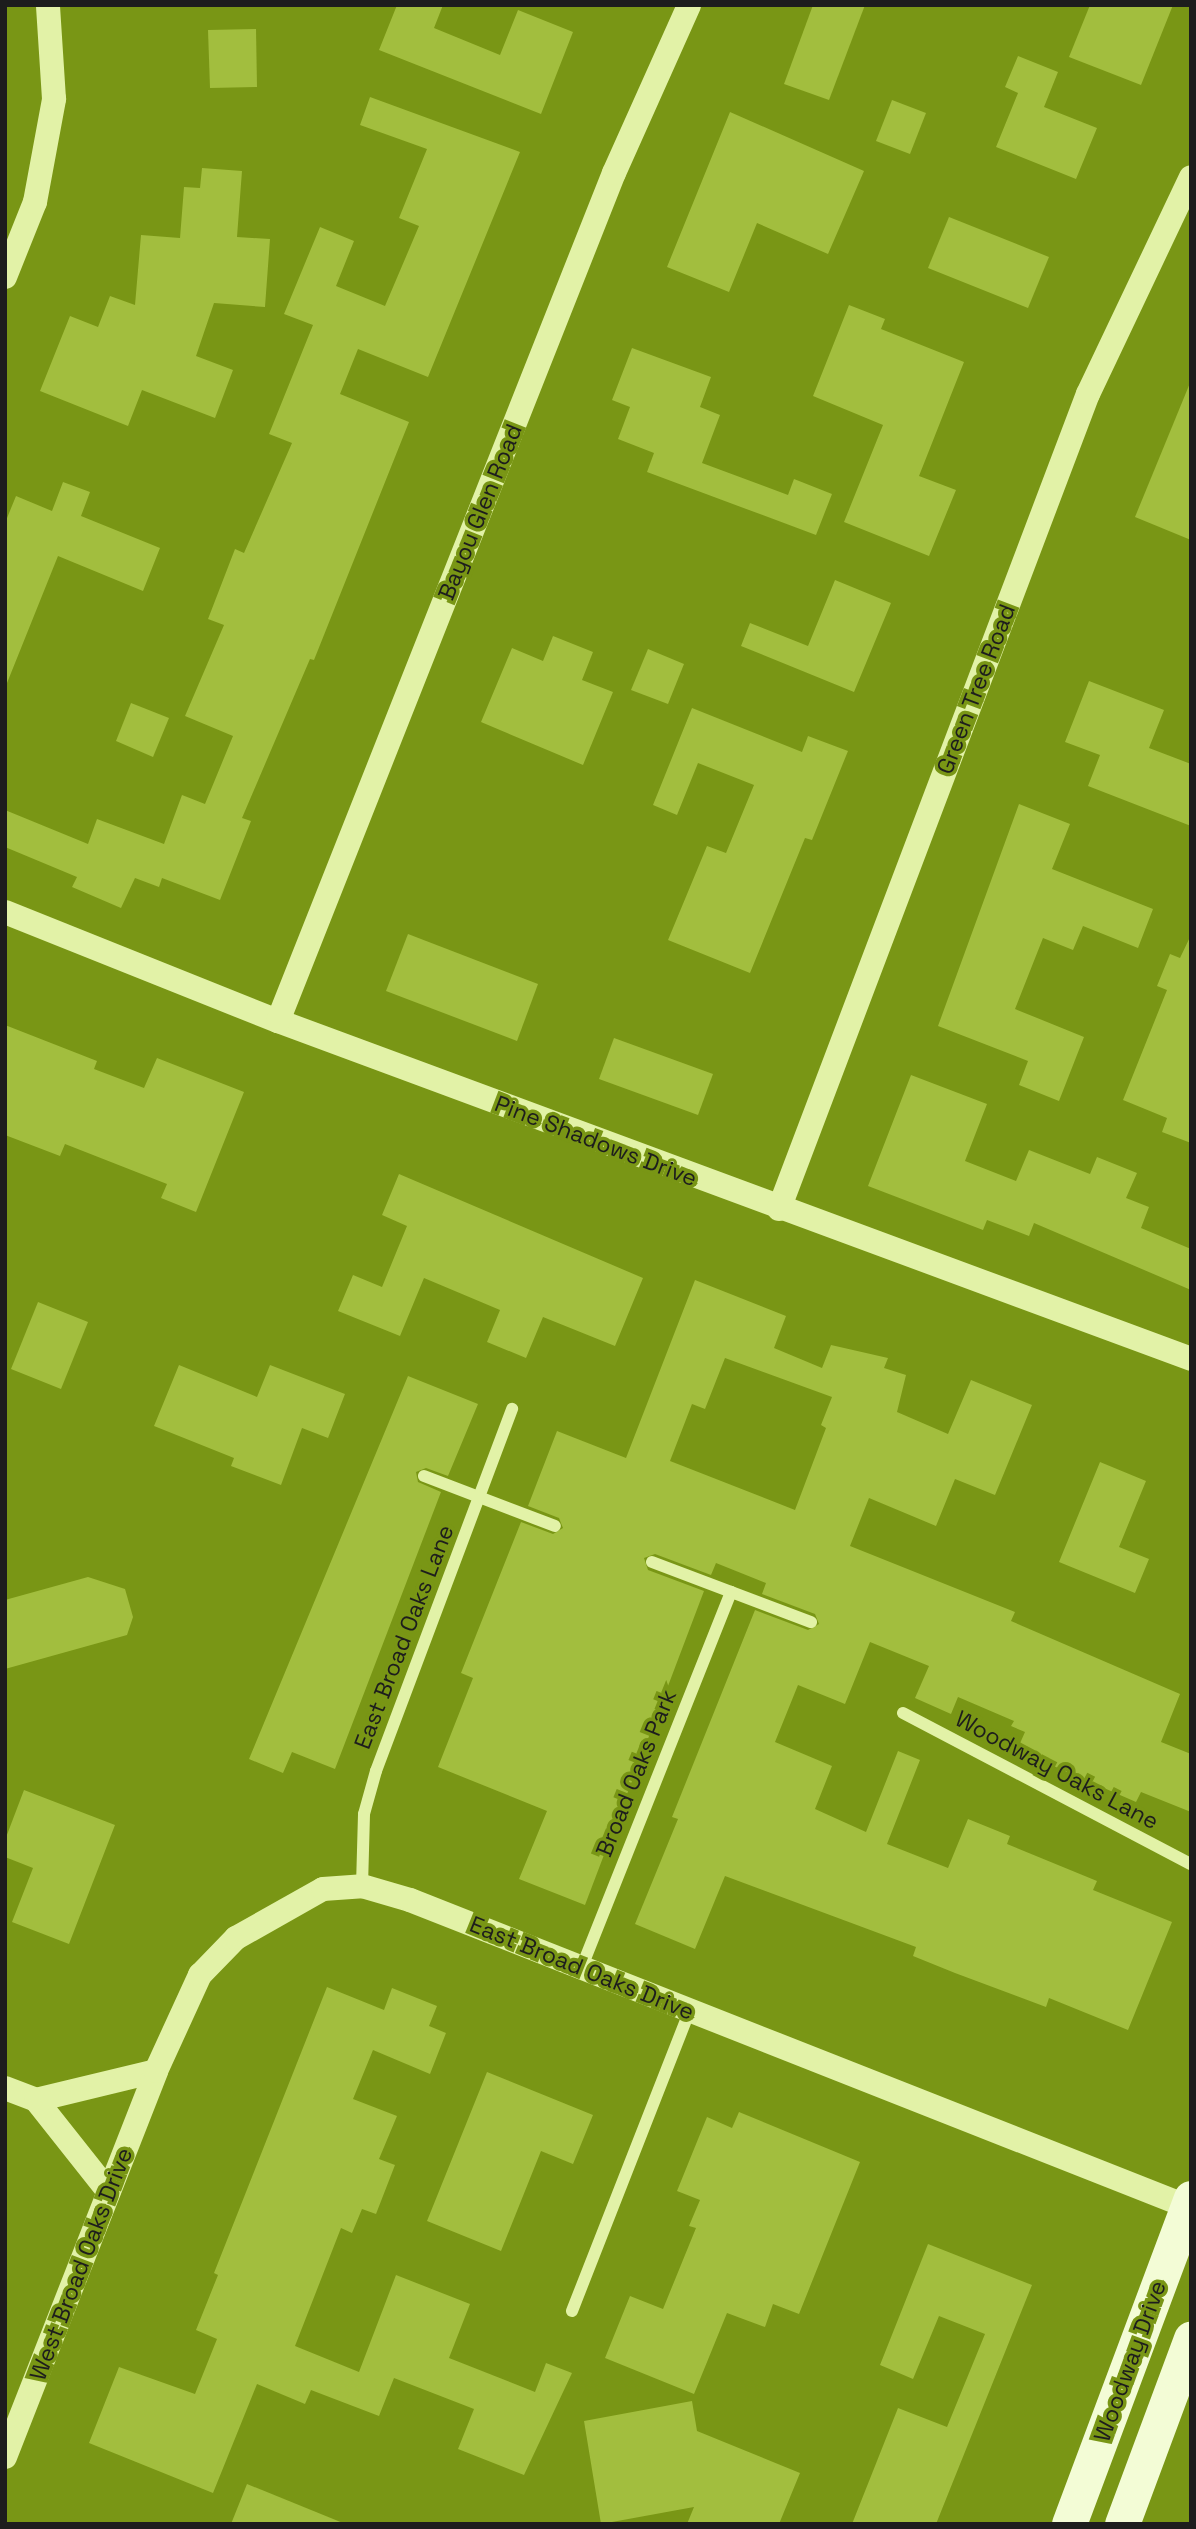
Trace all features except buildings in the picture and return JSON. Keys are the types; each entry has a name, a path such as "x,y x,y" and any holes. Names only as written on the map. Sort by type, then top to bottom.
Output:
{"main road":[{"name":"Woodway Drive","path":"1069,2524 1189,2204"},
{"path":"1122,2524 1191,2338"}],"street":[{"path":"5,277 35,202 54,99 48,5"},
{"name":"Bayou Glen Road","path":"278,1021 614,173 689,5"},
{"name":"Green Tree Road","path":"779,1209 1088,394 1191,177"},
{"name":"Pine Shadows Drive","path":"5,912 278,1021 1191,1360"},
{"name":"East Broad Oaks Drive","path":"156,2071 200,1975 236,1938 323,1889 362,1886 1189,2204"},
{"path":"36,2100 156,2071"},
{"name":"West Broad Oaks Drive","path":"5,2457 156,2071"},
{"path":"5,2088 36,2100 109,2192"}],"lane":[{"name":"East Broad Oaks Lane","path":"362,1886 364,1814 376,1771 512,1409"},
{"path":"424,1476 555,1526"},
{"path":"652,1562 811,1622"},
{"name":"Broad Oaks Park","path":"581,1969 731,1592"},
{"name":"Woodway Oaks Lane","path":"903,1713 1191,1864"},
{"path":"572,2311 690,2012"}]}
